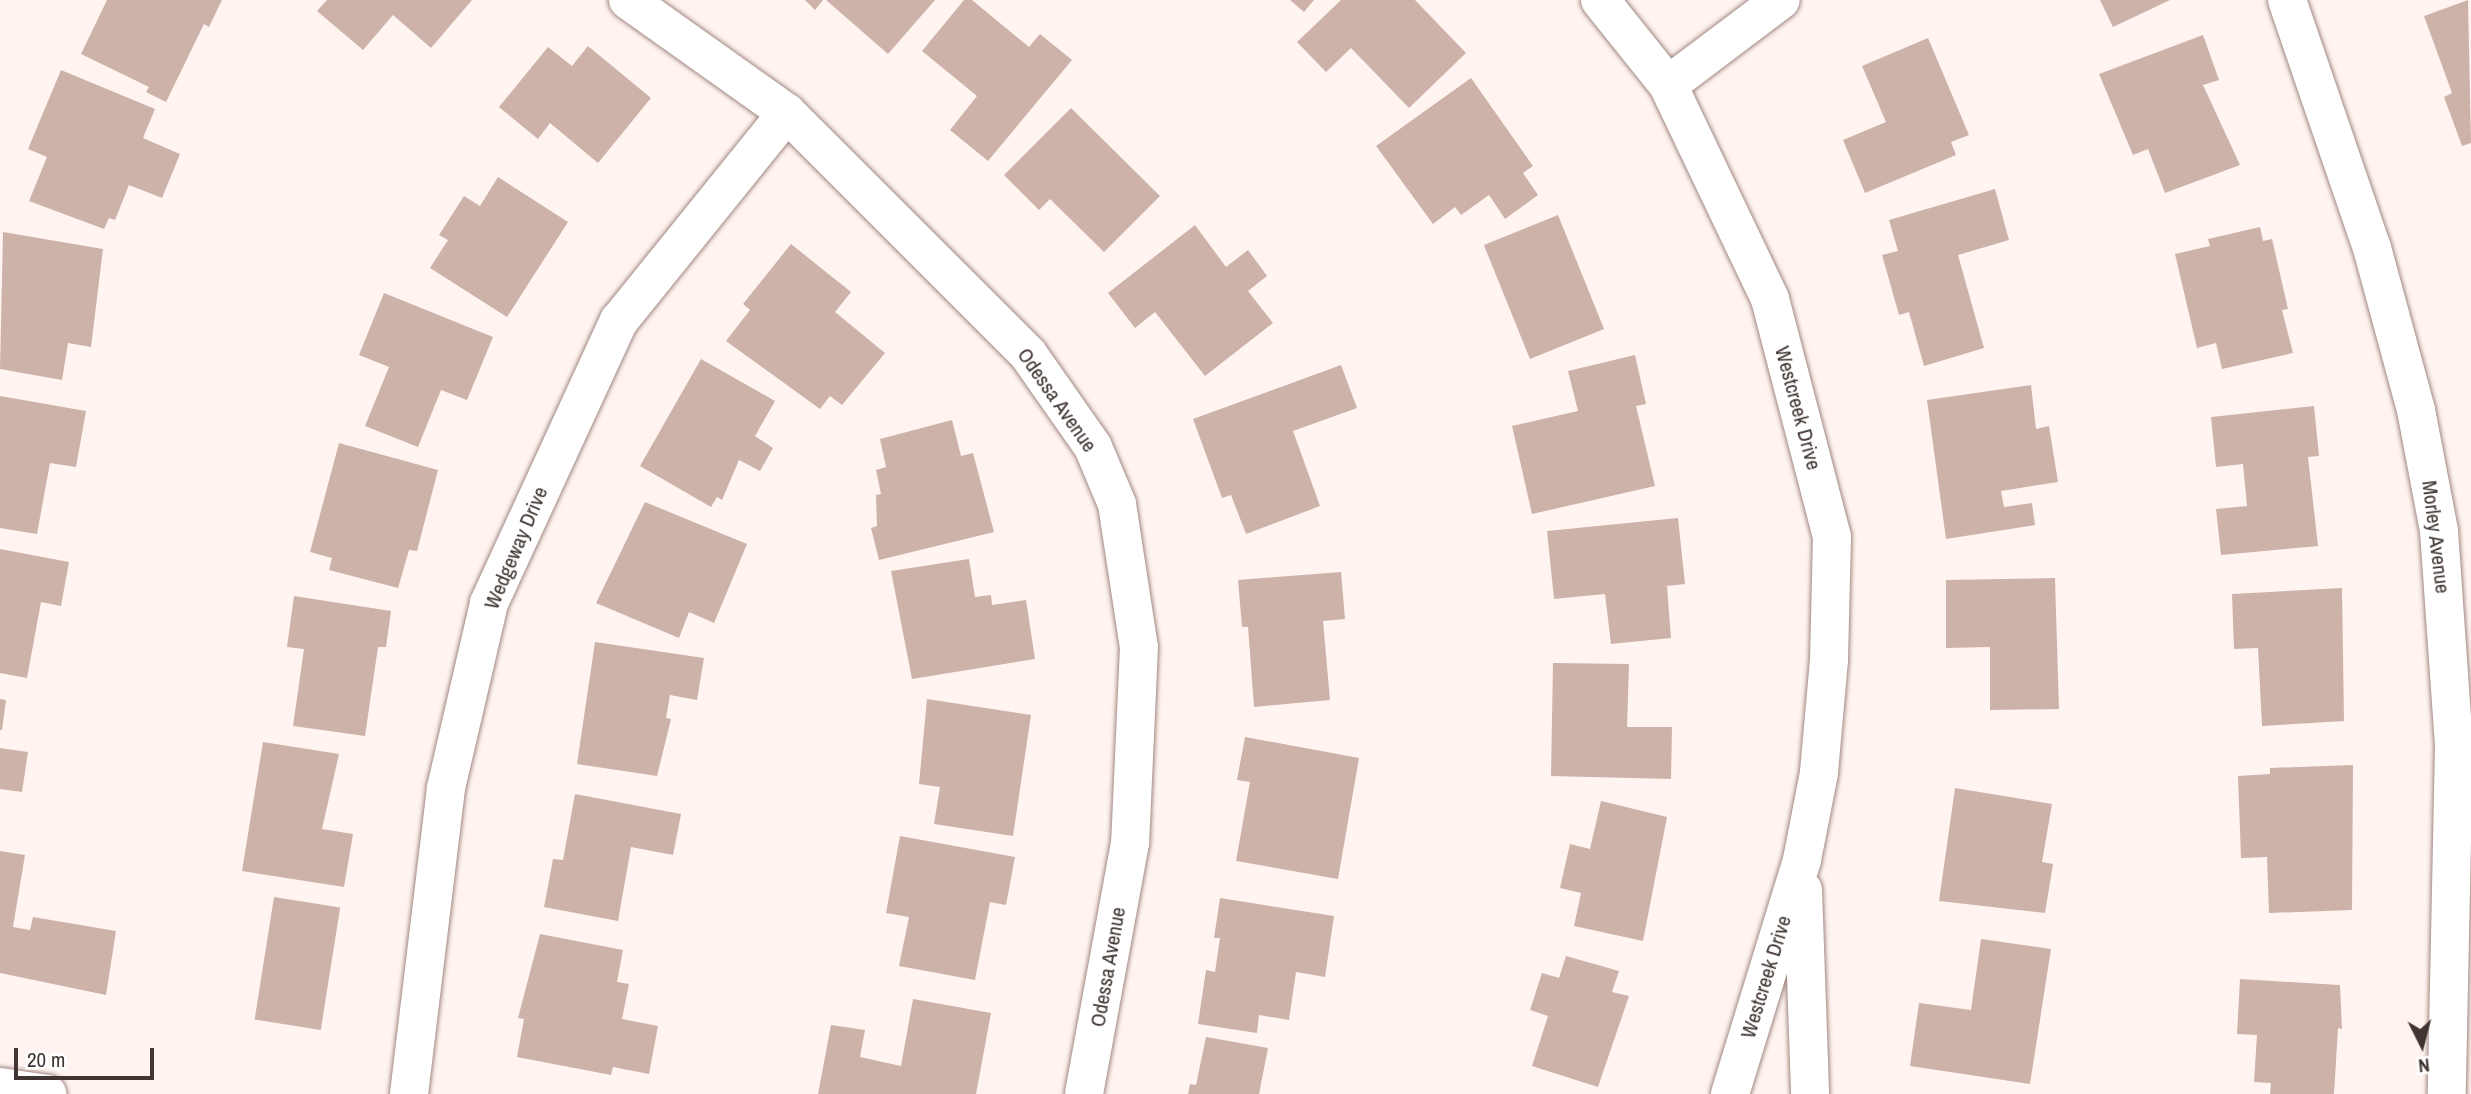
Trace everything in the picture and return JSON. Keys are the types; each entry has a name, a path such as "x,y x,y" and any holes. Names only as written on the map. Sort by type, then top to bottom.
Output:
{"street":[{"name":"Odessa Avenue","path":"628,0 787,113 1028,354 1093,447 1117,504 1139,647 1130,844 1084,1094"},
{"name":"Westcreek Drive","path":"1600,0 1668,85 1770,299 1832,537 1829,660 1819,773 1802,860 1730,1094"},
{"path":"1668,85 1781,0"},
{"name":"Morley Avenue","path":"2287,0 2372,247 2416,410 2439,531 2454,746 2447,1094"},
{"name":"Wedgeway Drive","path":"409,1094 446,788 489,603 619,321 787,113"},
{"name":"Westcreek Drive","path":"1802,860 1810,1094"},
{"path":"0,1087 47,1094"}],"building":[{"path":"107,0 222,0 209,27 204,24 166,102 146,92 149,87 81,54"},
{"path":"327,0 472,0 431,48 393,15 363,50 317,11"},
{"path":"805,0 823,0 815,10"},
{"path":"826,0 935,0 888,54"},
{"path":"964,0 972,0 1029,47 1040,34 1072,60 988,161 950,130 977,96 922,51"},
{"path":"1290,0 1314,0 1304,12"},
{"path":"1341,0 1415,0 1466,53 1409,108 1351,48 1326,72 1297,42"},
{"path":"2100,0 2170,0 2113,27"},
{"path":"2468,0 2471,143 2462,146 2444,97 2452,93 2424,16"},
{"path":"2203,35 2219,80 2203,85 2240,165 2165,193 2148,149 2133,155 2099,74"},
{"path":"1928,38 1969,135 1951,142 1956,155 1865,193 1843,140 1886,122 1862,66"},
{"path":"588,46 651,98 598,163 550,123 538,139 499,107 548,47 572,66"},
{"path":"61,70 155,109 143,138 180,154 162,198 129,185 115,220 109,218 104,229 29,201 47,157 28,149"},
{"path":"1471,78 1533,166 1523,173 1538,195 1505,219 1489,195 1461,215 1455,207 1433,224 1376,146"},
{"path":"1071,108 1160,196 1104,252 1050,199 1039,210 1004,175"},
{"path":"498,177 568,222 507,317 430,268 448,240 439,235 464,196 480,206"},
{"path":"1995,189 2009,240 1958,255 1984,348 1924,366 1909,312 1899,315 1882,255 1898,251 1889,220"},
{"path":"1558,215 1604,329 1530,359 1484,245"},
{"path":"1195,225 1226,267 1248,250 1267,276 1248,291 1273,323 1205,376 1155,312 1135,328 1108,293"},
{"path":"2260,227 2263,241 2272,239 2288,309 2282,310 2293,353 2222,369 2216,343 2197,348 2175,254 2210,246 2208,239"},
{"path":"3,232 103,249 91,347 68,343 62,380 0,369"},
{"path":"791,244 851,292 835,312 885,353 842,405 830,396 820,409 726,341 750,310 743,304"},
{"path":"384,293 493,337 467,400 441,390 418,447 365,426 389,367 359,355"},
{"path":"1635,355 1646,404 1636,406 1655,486 1532,514 1512,426 1578,411 1568,371"},
{"path":"701,359 775,401 755,436 773,448 760,471 739,460 722,500 717,497 711,507 640,466"},
{"path":"1341,365 1357,408 1293,431 1320,506 1246,534 1231,495 1222,498 1193,419"},
{"path":"2031,385 2036,429 2049,426 2058,482 2001,491 2004,507 2032,503 2035,525 1946,539 1927,400"},
{"path":"0,396 86,411 76,467 50,463 37,534 0,528"},
{"path":"2314,406 2319,456 2308,457 2318,546 2221,555 2216,509 2247,506 2243,464 2216,467 2211,417"},
{"path":"952,420 961,456 973,453 994,532 879,560 871,528 877,526 876,495 881,494 876,470 886,467 880,439"},
{"path":"339,443 438,470 417,551 409,550 398,588 329,570 332,558 310,552"},
{"path":"645,502 747,544 714,623 689,612 679,638 596,603"},
{"path":"1678,518 1685,584 1667,586 1671,638 1611,644 1605,594 1554,599 1547,531"},
{"path":"0,549 69,562 61,606 41,602 27,678 0,673"},
{"path":"969,559 975,597 991,595 992,605 1026,600 1035,659 912,679 891,571"},
{"path":"1341,572 1345,619 1323,621 1330,700 1254,707 1248,627 1242,627 1238,580"},
{"path":"2055,578 2059,709 1990,710 1990,647 1946,648 1946,580"},
{"path":"2342,588 2344,721 2262,726 2258,648 2234,649 2232,594"},
{"path":"294,596 391,611 386,647 378,647 365,736 293,726 304,649 287,647"},
{"path":"595,642 704,658 697,700 670,695 666,718 671,719 657,776 577,764"},
{"path":"1553,663 1629,664 1627,727 1672,727 1671,779 1551,776"},
{"path":"0,699 6,700 2,730 0,730"},
{"path":"927,699 1031,715 1013,836 934,824 940,787 919,784"},
{"path":"1245,737 1359,758 1338,879 1236,861 1250,782 1237,780"},
{"path":"263,742 339,754 322,829 353,834 344,887 242,871"},
{"path":"0,748 28,752 22,792 0,789"},
{"path":"2353,765 2352,910 2269,913 2267,857 2241,858 2238,776 2270,774 2270,768"},
{"path":"1955,788 2052,804 2042,862 2053,864 2045,913 1939,901"},
{"path":"575,794 681,814 673,855 631,847 618,921 544,907 553,859 563,860"},
{"path":"1601,801 1667,817 1643,941 1574,926 1581,893 1560,888 1570,844 1590,849"},
{"path":"900,836 1015,857 1006,905 990,902 975,980 899,966 909,917 886,913"},
{"path":"0,851 25,855 13,927 30,930 33,917 116,931 106,995 0,973"},
{"path":"274,897 340,907 321,1030 255,1019"},
{"path":"1220,898 1334,916 1325,977 1296,972 1289,1020 1259,1015 1257,1033 1198,1024 1206,970 1215,972 1220,938 1214,938"},
{"path":"540,934 623,950 617,982 629,984 622,1019 658,1026 649,1074 613,1067 611,1075 517,1057 524,1019 518,1018"},
{"path":"1981,939 2051,949 2030,1084 1910,1066 1919,1003 1971,1010"},
{"path":"1566,956 1619,971 1612,992 1629,996 1598,1087 1532,1066 1548,1016 1530,1010 1542,973 1559,978"},
{"path":"2240,979 2340,985 2342,1029 2338,1028 2334,1094 2270,1094 2271,1083 2254,1082 2257,1035 2237,1034"},
{"path":"913,999 991,1013 976,1094 818,1094 831,1025 865,1030 860,1057 901,1066"},
{"path":"1206,1037 1268,1048 1259,1094 1188,1094 1190,1084 1196,1085"}]}
